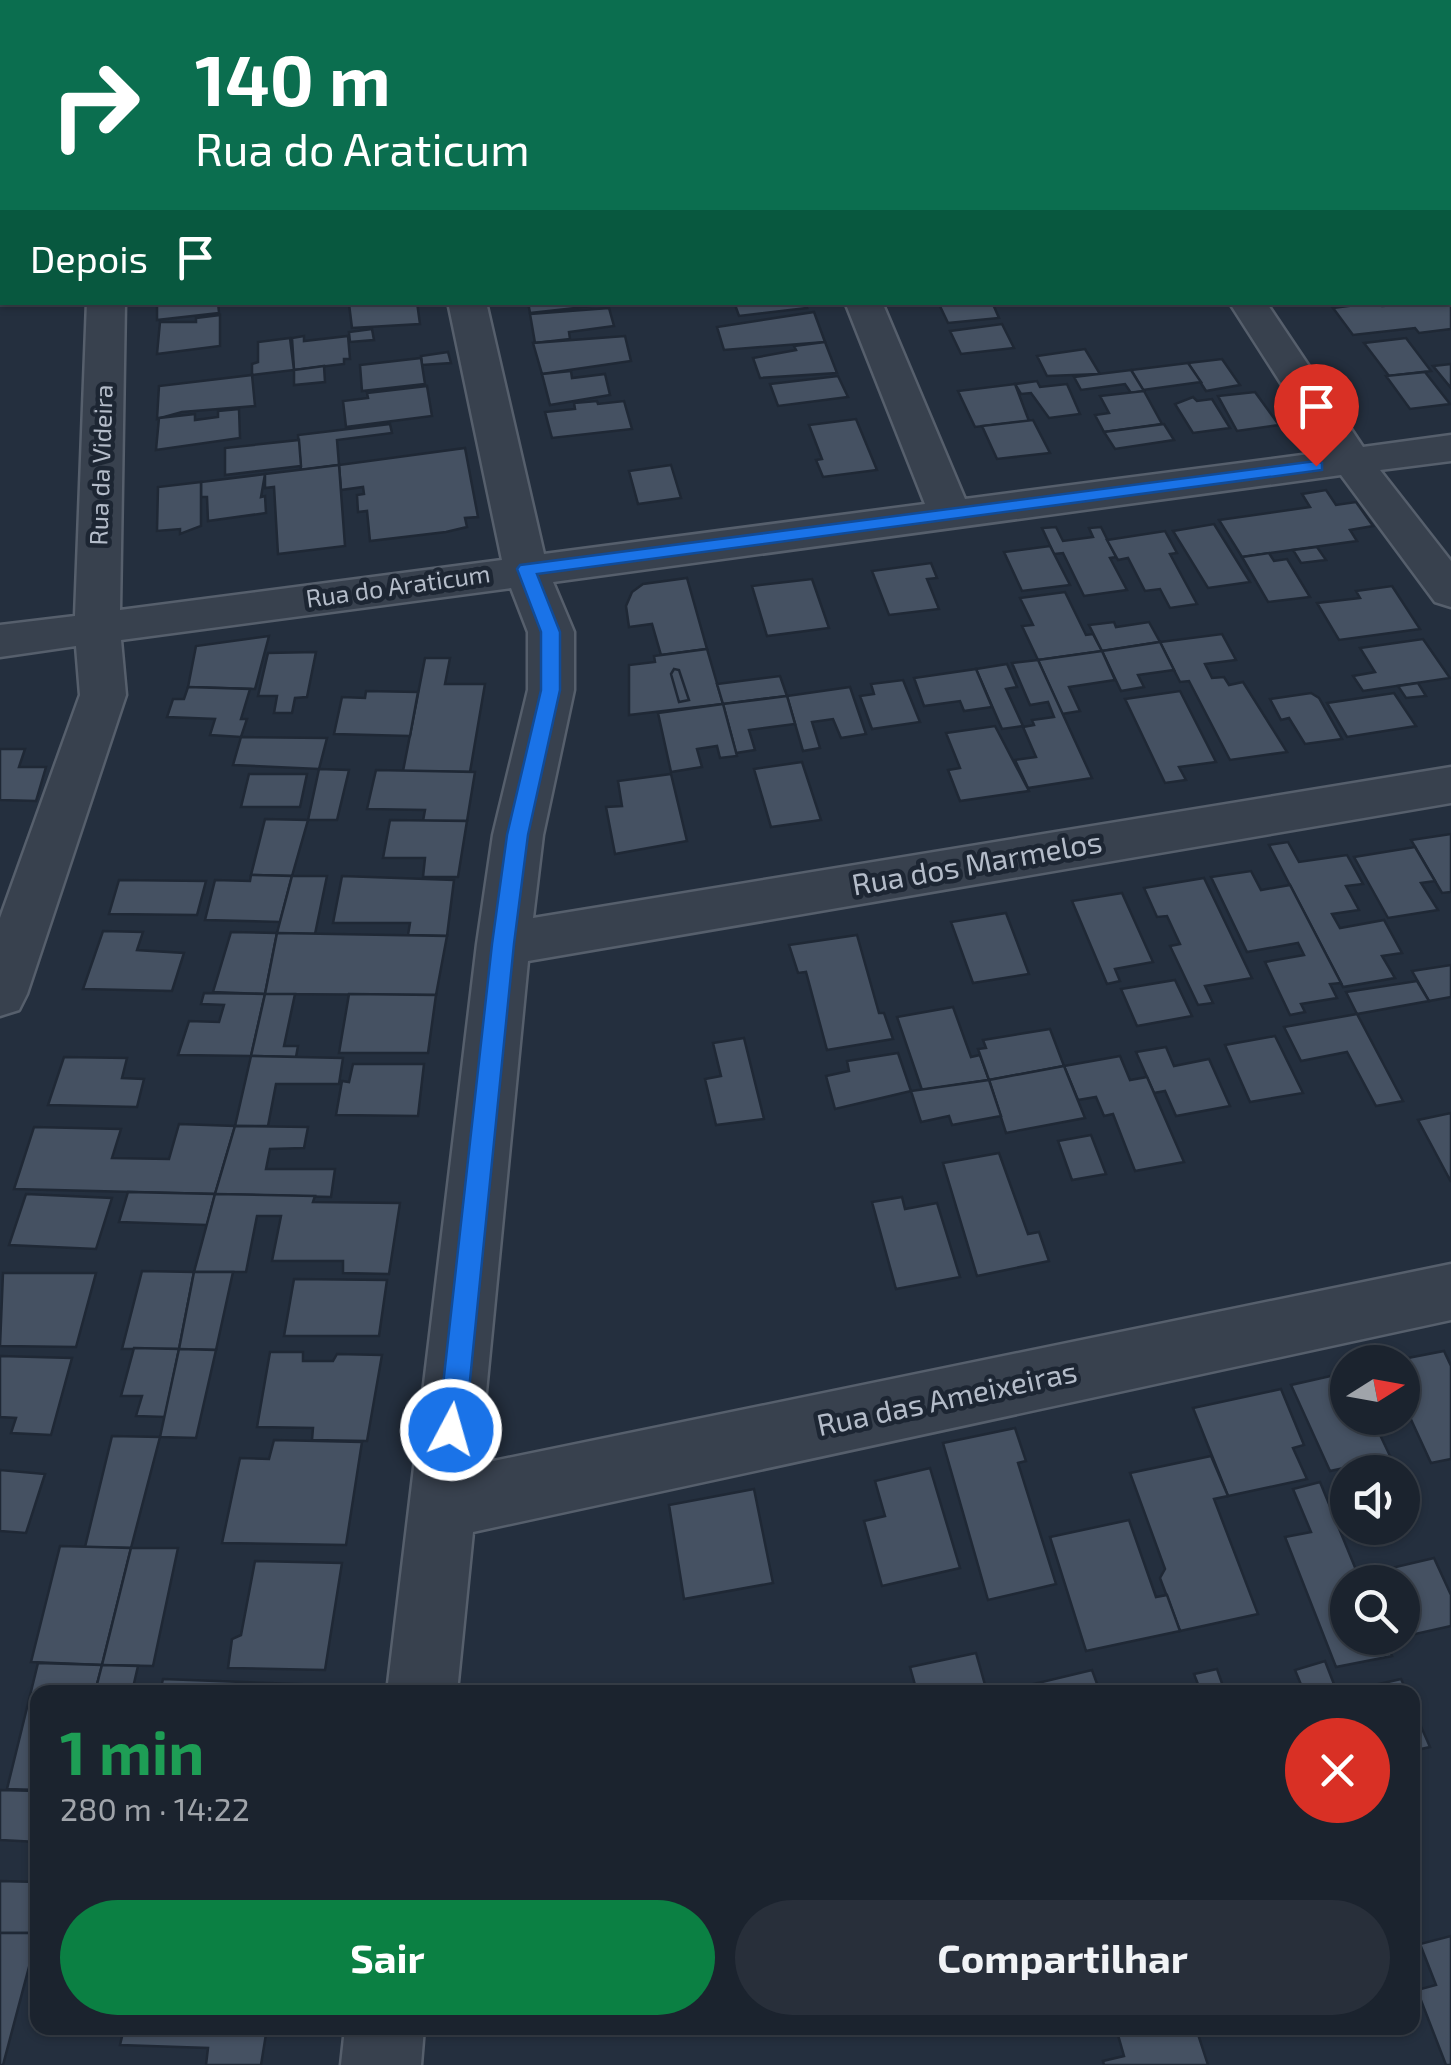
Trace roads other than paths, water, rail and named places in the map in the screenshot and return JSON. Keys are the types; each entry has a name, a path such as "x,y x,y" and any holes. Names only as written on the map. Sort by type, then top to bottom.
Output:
{"street":[{"name":"Rua da Videira","path":"0,994 103,694 97,627 106,305"},
{"path":"423,1685 503,944 518,835 550,690 551,632 526,569 469,305"},
{"path":"864,305 951,516"},
{"path":"1249,305 1352,462 1451,592"},
{"name":"Rua do Araticum","path":"0,641 1451,448"},
{"name":"Rua dos Marmelos","path":"503,944 1451,785"},
{"name":"Rua das Ameixeiras","path":"443,1506 1451,1292"},
{"path":"380,2065 384,2035"}]}
